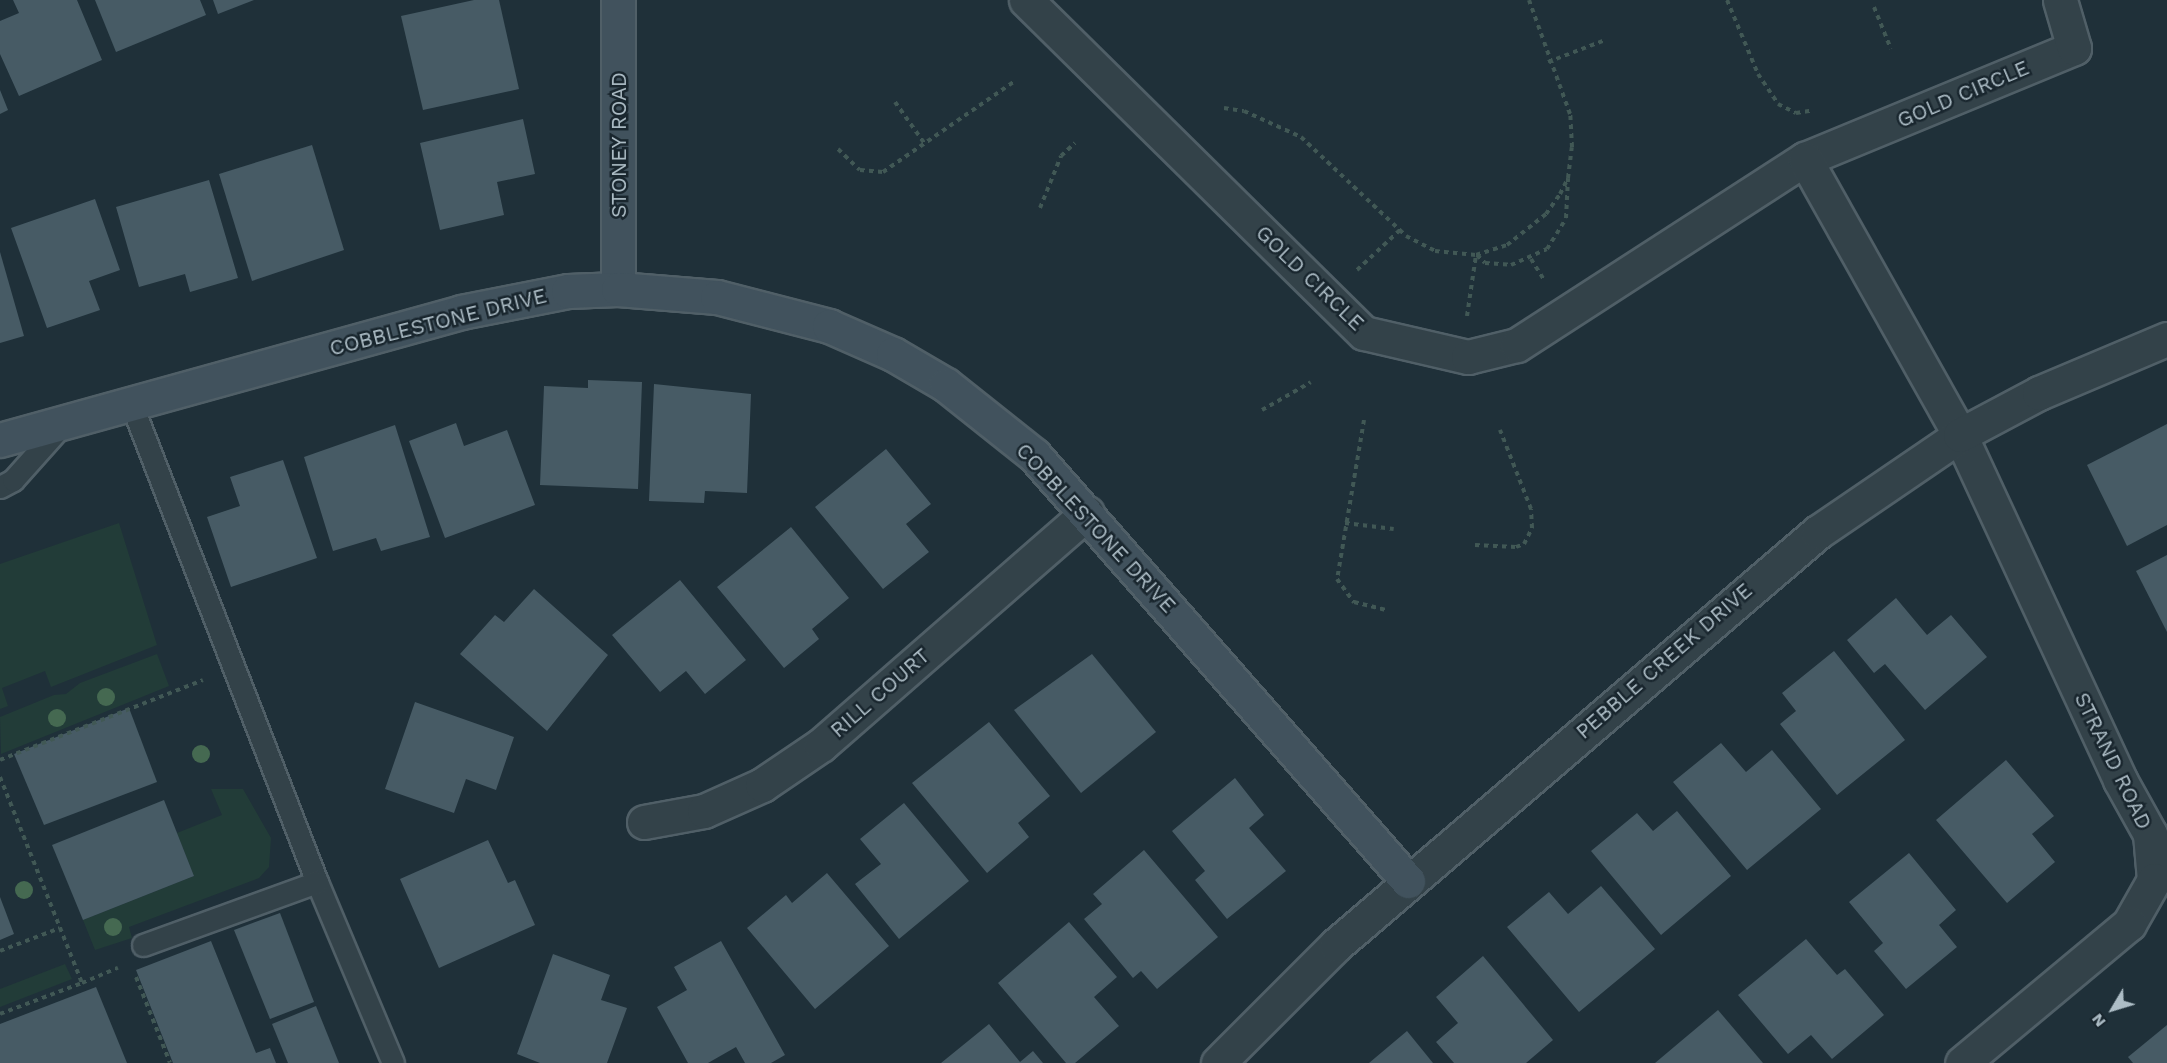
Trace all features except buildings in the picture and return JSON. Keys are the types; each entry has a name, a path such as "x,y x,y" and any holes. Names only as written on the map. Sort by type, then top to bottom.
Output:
{"street":[{"name":"STONEY ROAD","path":"618,0 618,289"},
{"name":"GOLD CIRCLE","path":"1026,0 1364,333 1461,356 1516,345 1805,159 2074,48 2060,0"},
{"path":"1805,159 1960,435"},
{"name":"COBBLESTONE DRIVE","path":"0,440 461,312 568,291 618,289 717,297 773,309 829,326 893,354 992,420 1034,455 1408,881"},
{"name":"PEBBLE CREEK DRIVE","path":"1218,1063 1290,988 1408,881 1757,581 1878,487 1960,435 2078,375 2167,339"},
{"name":"STRAND ROAD","path":"1960,435 2121,780 2150,834 2154,880 2129,924 1962,1063"},
{"name":"RILL COURT","path":"644,822 705,811 762,785 821,745 1087,513"}],"lane":[{"path":"131,403 317,882 393,1063"},
{"path":"0,487 14,480 65,422"},
{"path":"143,945 317,882"}],"path":[{"path":"1476,255 1485,263 1511,265 1547,249 1566,218 1570,114 1548,62 1529,0"},
{"path":"1727,0 1758,74 1778,104 1796,113 1816,109 1819,118"},
{"path":"1874,8 1891,49"},
{"path":"1548,62 1605,40"},
{"path":"838,149 853,166 872,174 888,170 1015,81"},
{"path":"895,102 925,144"},
{"path":"1224,108 1244,111 1301,137 1400,231 1436,251 1476,255 1525,233 1546,214 1568,178"},
{"path":"1040,208 1061,156 1075,143"},
{"path":"1328,297 1400,231"},
{"path":"1461,356 1476,255"},
{"path":"1262,410 1311,382"},
{"path":"1364,420 1337,579 1354,602 1387,610"},
{"path":"1475,545 1516,547 1524,544 1532,528 1531,509 1500,430"},
{"path":"1345,524 1394,529"},
{"path":"0,759 234,668"},
{"path":"0,777 82,983"},
{"path":"0,951 60,928"},
{"path":"0,1014 121,967"},
{"path":"135,974 170,1063"}],"green space":[{"path":"119,523 157,645 51,687 45,671 2,688 8,706 0,709 0,564"},
{"path":"157,654 169,686 1,754 0,717 54,695 66,694 80,683"},
{"path":"211,789 243,789 271,838 269,867 259,878 129,927 132,938 95,950 83,920 194,876 177,833 222,815"},
{"path":"65,964 72,979 0,1007 0,989"}]}
